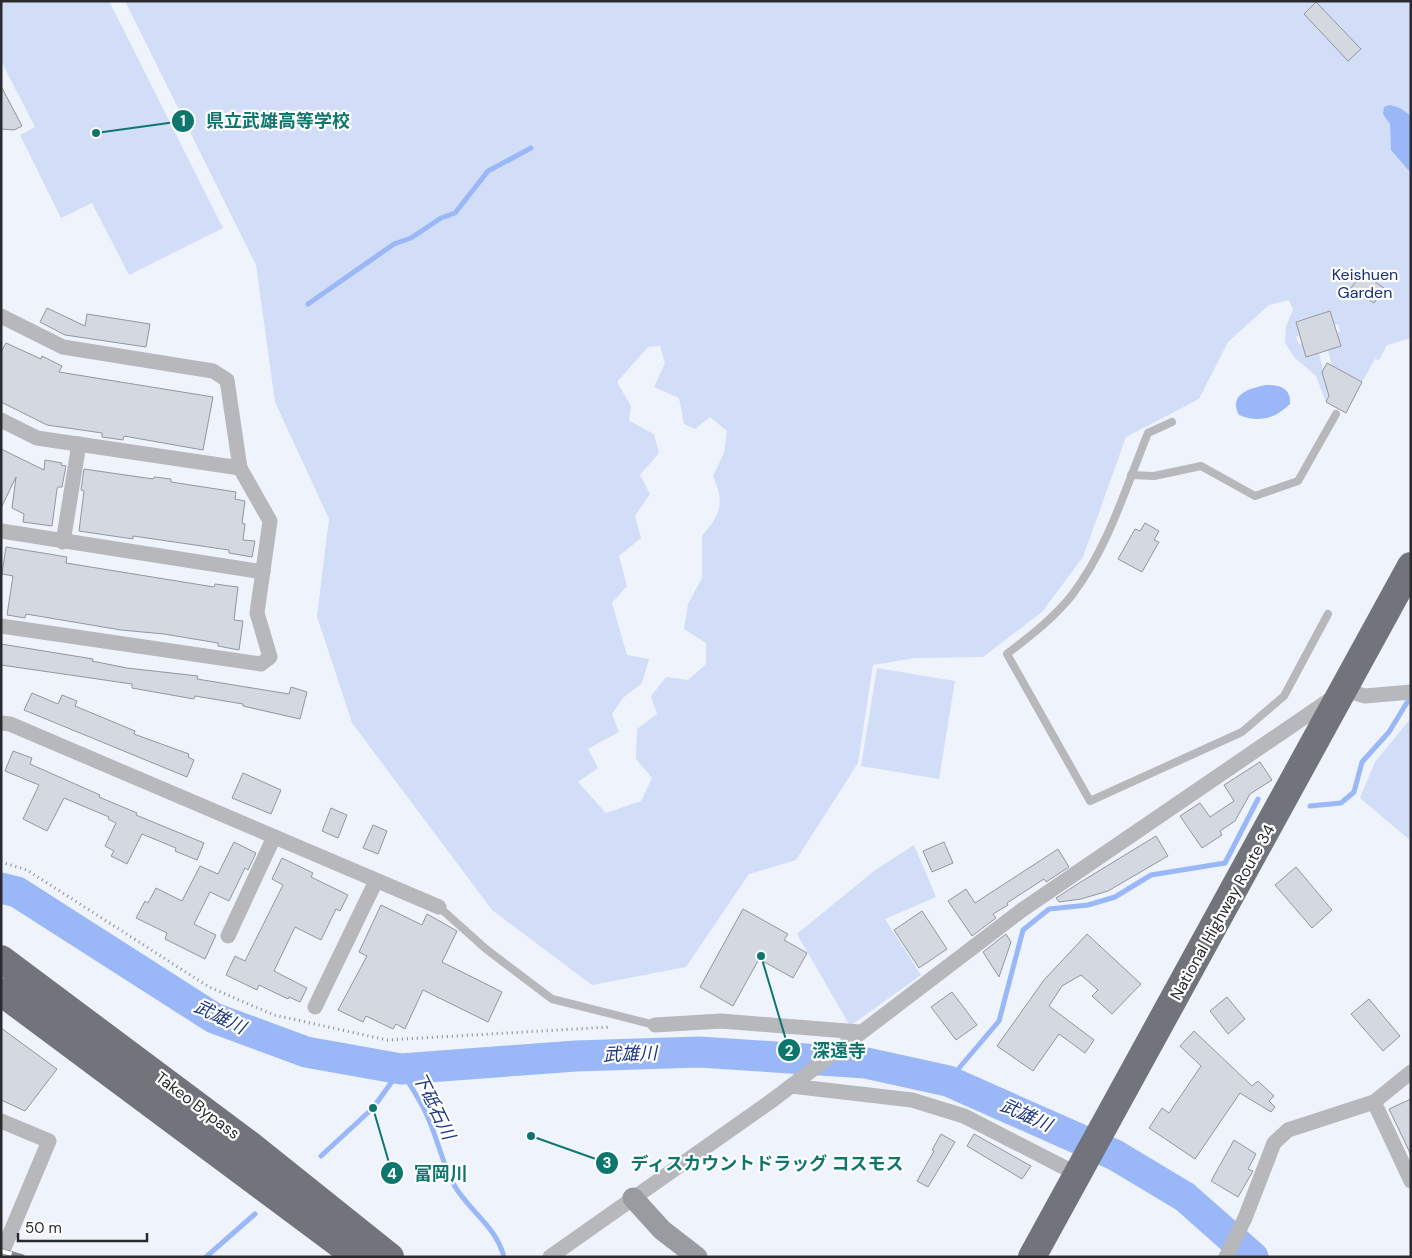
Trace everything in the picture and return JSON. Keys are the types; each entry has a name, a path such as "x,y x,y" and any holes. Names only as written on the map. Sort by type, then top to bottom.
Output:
{"highway":[{"name":"National Highway Route 34","path":"1032,1257 1411,566"},
{"name":"Takeo Bypass","path":"1,959 250,1145 390,1257"},
{"name":"Takeo Bypass","path":"1,992 357,1257"}],"street":[{"path":"1,316 62,347 213,370 227,380 240,468 270,521 257,613 270,657 261,664 1,626"},
{"path":"1,420 37,438 240,468"},
{"path":"63,542 78,444"},
{"path":"1,531 263,572"},
{"path":"550,1257 791,1086 1022,910 1344,690 1365,696 1406,693"},
{"path":"1,723 10,724 376,881 439,906"},
{"path":"228,936 274,837"},
{"path":"315,1007 376,881"},
{"path":"656,1025 721,1021 855,1037"},
{"path":"1226,1257 1245,1218 1274,1143 1288,1130 1374,1102 1411,1072"},
{"path":"791,1086 912,1100 964,1116 1078,1174"},
{"path":"1374,1102 1411,1181"},
{"path":"1,1120 49,1141 1,1255"},
{"path":"632,1198 662,1230 697,1257"}],"lane":[{"path":"1131,475 1154,476 1202,466 1255,496 1298,481 1336,414"},
{"path":"1172,422 1148,433 1102,545 1072,594 1042,626 1008,654 1090,801 1242,732 1284,696 1328,614"},
{"path":"439,906 486,949 552,999 656,1025"}],"green space":[{"path":"1,1 109,1 223,228 129,275 92,203 61,218 20,135 35,127 1,61"},
{"name":"Keishuen Garden","path":"125,1 1411,1 1411,338 1387,345 1379,360 1375,359 1362,382 1332,366 1328,350 1341,346 1337,333 1340,331 1338,324 1334,325 1330,311 1296,321 1300,335 1296,337 1299,344 1302,343 1306,357 1319,353 1329,396 1326,402 1316,376 1295,358 1285,343 1286,326 1293,310 1289,300 1269,305 1228,342 1199,399 1126,437 1083,557 1042,612 983,657 915,658 873,665 858,763 796,860 749,874 686,967 592,985 492,910 352,723 317,616 329,519 275,402 256,265","holes":["660,346 665,363 654,387 679,398 684,424 695,429 710,417 727,431 724,453 713,476 719,494 719,508 713,521 702,536 702,578 688,604 684,629 706,643 706,664 688,680 666,677 651,696 657,714 637,729 636,759 652,778 641,801 606,813 578,782 598,768 588,749 619,732 612,714 623,698 642,683 649,659 627,655 612,603 627,586 619,556 641,538 635,516 650,494 640,475 659,453 654,434 629,421 631,406 617,382 648,347"]},
{"path":"877,668 955,681 939,779 861,766"},
{"path":"1411,718 1411,841 1360,798 1375,762"},
{"path":"914,845 936,897 885,919 921,975 850,1026 797,934 874,871"}],"water":[{"path":"1390,105 1400,108 1411,116 1411,173 1391,150 1390,124 1383,114 1384,107"},
{"path":"1266,385 1284,388 1289,394 1290,404 1278,413 1266,418 1253,419 1239,415 1236,408 1238,398 1253,388"}],"building":[{"path":"1316,2 1361,49 1348,61 1304,14"},
{"path":"1,86 22,126 14,130 1,129"},
{"path":"1362,273 1384,288 1374,303 1351,288"},
{"path":"47,308 85,326 87,314 150,324 146,347 65,335 40,322"},
{"path":"1330,311 1341,346 1306,357 1296,322"},
{"path":"6,343 41,359 42,356 62,366 59,372 213,397 203,450 124,436 123,440 102,437 102,433 47,425 1,402 1,352"},
{"path":"1327,363 1362,382 1346,413 1326,402 1329,396 1322,372"},
{"path":"1,449 44,470 45,460 62,463 61,465 66,466 62,487 57,489 52,526 23,522 24,514 12,508 16,477 1,508"},
{"path":"84,469 153,479 154,477 171,479 171,482 236,492 235,499 245,501 242,523 245,524 243,540 255,541 252,557 229,553 229,550 133,536 133,539 79,531 84,491 81,490"},
{"path":"1145,523 1159,531 1154,540 1159,542 1142,572 1118,559 1135,529 1140,531"},
{"path":"6,547 67,557 66,563 214,587 215,584 238,587 234,620 243,621 239,650 218,646 218,643 164,634 121,630 26,614 25,618 7,615 13,576 2,574"},
{"path":"1,644 93,659 92,661 127,668 198,676 197,679 289,694 291,687 307,692 300,719 243,706 243,704 195,696 194,699 132,688 132,684 1,665"},
{"path":"32,693 58,704 62,695 77,701 75,706 135,731 134,734 189,754 188,757 194,760 187,777 24,710"},
{"path":"13,751 32,758 30,764 100,795 99,797 137,813 136,815 204,843 197,860 175,851 176,848 142,834 127,864 111,856 114,851 105,846 116,823 108,819 109,817 64,798 47,831 23,819 39,785 5,771"},
{"path":"1260,762 1272,780 1250,794 1235,821 1220,831 1222,835 1202,848 1180,816 1200,803 1210,817 1234,801 1224,785"},
{"path":"243,773 281,790 271,814 232,798"},
{"path":"331,808 347,815 338,838 322,831"},
{"path":"373,825 387,831 378,854 363,848"},
{"path":"1156,836 1168,856 1108,891 1081,899 1059,902 1056,898 1079,883"},
{"path":"234,842 256,853 248,870 245,868 229,901 210,892 194,924 216,935 205,959 165,939 167,933 136,918 145,901 148,903 156,888 182,901 200,866 218,874"},
{"path":"944,842 953,863 932,872 923,851"},
{"path":"1058,849 1069,867 1046,882 1044,879 1007,903 1008,905 993,914 996,918 972,936 948,901 966,889 975,903"},
{"path":"282,858 313,873 311,877 348,895 340,911 336,909 321,940 295,927 274,971 307,988 300,1002 289,997 288,999 259,985 257,990 226,975 235,956 245,961 283,885 272,879"},
{"path":"1296,867 1332,910 1312,928 1275,885"},
{"path":"381,905 422,925 427,914 457,931 442,962 502,992 488,1022 423,990 405,1029 396,1024 393,1029 366,1016 363,1022 338,1010 367,956 359,952"},
{"path":"743,909 788,934 784,940 807,953 793,978 759,959 733,1006 700,987"},
{"path":"922,911 947,949 919,968 894,930"},
{"path":"1006,934 1011,942 999,977 983,952"},
{"path":"1087,934 1141,984 1112,1014 1092,996 1098,990 1081,975 1062,986 1049,1006 1094,1040 1085,1053 1059,1034 1033,1071 997,1046 1044,980"},
{"path":"952,992 977,1025 956,1040 931,1007"},
{"path":"1227,997 1245,1019 1228,1034 1210,1011"},
{"path":"1369,999 1400,1036 1383,1051 1351,1014"},
{"path":"1,1028 57,1069 25,1111 1,1100"},
{"path":"1194,1031 1252,1086 1258,1081 1274,1096 1269,1101 1275,1107 1271,1112 1240,1093 1195,1159 1149,1128 1162,1108 1169,1113 1201,1066 1180,1046"},
{"path":"1411,1099 1411,1155 1389,1109"},
{"path":"941,1134 955,1142 928,1187 917,1181"},
{"path":"974,1134 1031,1166 1022,1179 967,1146"},
{"path":"1234,1140 1256,1154 1248,1169 1253,1171 1238,1197 1211,1181"}],"waterway":[{"path":"308,304 394,244 411,238 441,218 455,213 488,171 531,148"},
{"path":"1310,806 1341,803 1354,792 1362,762 1389,732 1411,696"},
{"path":"948,1081 999,1021 1023,930 1049,909 1088,905 1115,897 1151,875 1225,863 1258,799"},
{"name":"武雄川","path":"1,888 17,892 214,1018 306,1052 401,1069 576,1056 699,1052 866,1063 948,1081 1115,1155 1185,1197 1253,1257"},
{"name":"下砥石川","path":"321,1156 373,1108 401,1069 426,1113 454,1185 489,1227 504,1257"},
{"path":"206,1257 255,1214"}],"railway":[{"path":"1,1251 22,1257"}],"place":[{"name":"県立武雄高等学校","path":"96,133"},
{"name":"深遠寺","path":"761,956"},
{"name":"富岡川","path":"373,1108"},
{"name":"ディスカウントドラッグ コスモス","path":"531,1136"}]}
